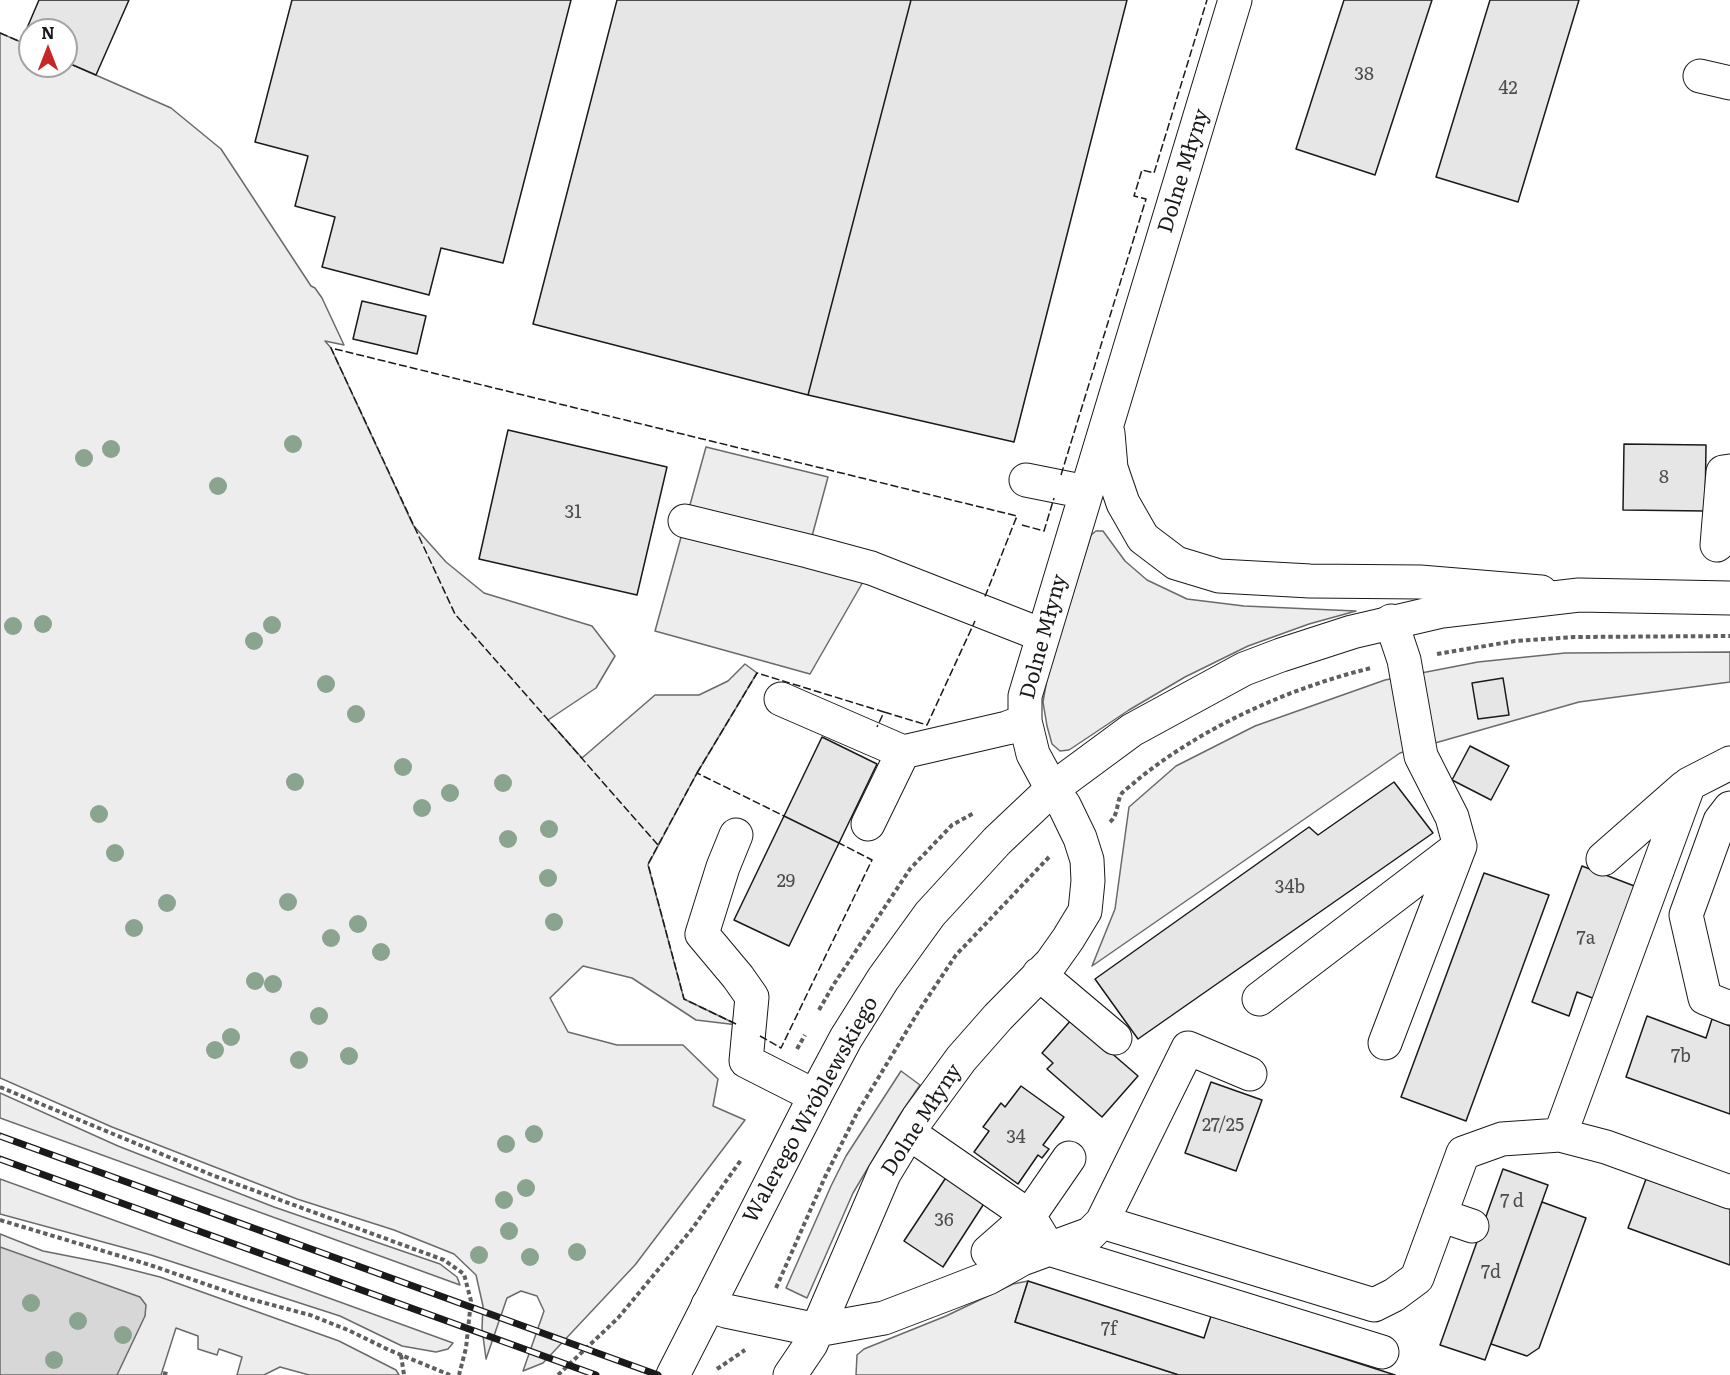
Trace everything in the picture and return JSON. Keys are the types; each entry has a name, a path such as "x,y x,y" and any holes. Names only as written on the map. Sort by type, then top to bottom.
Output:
{"street":[{"name":"Dolne Młyny","path":"790,1375 814,1350 884,1174 909,1133 961,1059 1050,963 1085,911 1088,881 1087,860 1080,838 1064,805 1052,789 1033,754 1025,722 1025,696 1235,0"},
{"path":"1108,426 1112,468 1124,503 1143,538 1176,563 1219,576 1310,581 1430,582 1579,595"},
{"path":"1717,545 1723,472 1730,471"},
{"path":"1026,480 1086,492"},
{"path":"685,522 808,550 871,568 1042,635"},
{"name":"Walerego Wróblewskiego","path":"673,1375 814,1096 846,1038 930,914 997,841 1052,789 1132,730 1244,669 1291,651 1391,621 1442,611 1579,595 1730,598"},
{"path":"1385,1043 1460,846 1452,817 1421,756 1404,660 1391,621"},
{"path":"781,699 903,752 1025,722"},
{"path":"868,824 903,752"},
{"path":"1603,859 1689,784 1730,764"},
{"path":"1560,1135 1689,784"},
{"path":"1730,808 1720,821 1686,915 1705,998 1730,1008"},
{"path":"736,835 723,867 702,934 752,997 746,1061 814,1096"},
{"path":"1259,999 1460,846"},
{"path":"1039,974 1115,1038"},
{"path":"708,1305 814,1350 884,1318 988,1278 1022,1259 1090,1234 1102,1222 1188,1048 1250,1074"},
{"path":"909,1133 1029,1216 1049,1249 1382,1352"},
{"path":"1102,1222 1374,1305 1394,1295 1417,1278 1463,1153 1502,1139 1560,1135 1606,1147 1730,1192"},
{"path":"988,1252 1029,1216 1069,1158"},
{"path":"1440,1215 1472,1226"}],"path":[{"path":"776,1289 825,1177 857,1113 920,1009 956,955 1037,868 1054,854"},
{"path":"0,1087 212,1175 444,1260 464,1274 471,1301 466,1348 459,1375"},
{"path":"558,1375 618,1318 692,1229 744,1156"},
{"path":"0,1220 150,1265 246,1298 310,1315 450,1375"},
{"path":"710,1374 748,1348"},
{"path":"401,1354 404,1375"},
{"path":"163,1373 170,1375"}],"shaded area":[{"path":"0,33 18,41 18,78 78,78 78,67 171,108 221,149 311,286 322,298 344,345 325,341 331,348 413,525 446,562 484,593 592,626 615,656 596,688 548,720 582,758 655,695 699,695 728,681 745,664 757,673 697,773 648,865 684,999 738,1025 696,1020 632,978 583,966 550,998 568,1032 617,1045 683,1045 718,1079 713,1106 745,1120 635,1265 543,1363 523,1371 544,1311 537,1296 521,1291 507,1298 486,1359 482,1328 483,1306 476,1275 454,1254 394,1230 297,1199 112,1127 0,1078"},
{"path":"706,447 828,477 808,551 871,568 810,674 655,631"},
{"path":"1096,531 1103,531 1125,561 1147,580 1187,599 1244,606 1356,611 1309,624 1248,646 1185,677 1129,710 1069,750 1060,751 1052,744 1043,702 1048,673 1091,535"},
{"path":"1730,652 1730,682 1579,702 1400,753 1092,966 1115,909 1129,807 1176,766 1255,726 1385,680 1478,662 1565,653"},
{"path":"901,1071 920,1085 853,1193 807,1298 786,1288 846,1156"},
{"path":"0,1093 118,1146 274,1207 440,1264 457,1277 460,1285 0,1118"},
{"path":"0,1179 453,1343 448,1349 436,1352 402,1346 340,1316 151,1255 0,1214"},
{"path":"0,1234 43,1251 160,1277 339,1341 396,1370 399,1375 309,1375 280,1367 264,1375 237,1375 242,1357 219,1349 217,1355 198,1349 198,1336 176,1328 161,1375 0,1375"},
{"path":"0,1247 140,1297 146,1305 145,1316 117,1375 0,1375"},
{"path":"1028,1281 1015,1322 1179,1375 856,1375 857,1355 864,1349 946,1316 1013,1284"}],"building":[{"path":"39,0 129,0 96,75 78,67 78,18 31,18"},
{"path":"292,0 571,0 503,263 441,248 429,295 322,267 335,217 295,206 308,156 255,142"},
{"path":"617,0 911,0 808,395 533,324"},
{"path":"911,0 1127,0 1014,442 808,395"},
{"path":"1344,0 1432,0 1375,175 1296,149"},
{"path":"1490,0 1579,0 1518,202 1436,177"},
{"path":"362,301 426,316 417,354 353,339"},
{"path":"508,430 667,467 637,595 479,559"},
{"path":"1624,444 1706,445 1705,511 1623,510"},
{"path":"1503,678 1509,715 1478,719 1472,683"},
{"path":"822,737 877,764 839,843 784,816"},
{"path":"1470,746 1509,766 1491,800 1452,780"},
{"path":"1394,782 1433,833 1138,1039 1095,979 1309,827 1318,835"},
{"path":"784,816 839,843 789,946 734,920"},
{"path":"1582,866 1637,887 1595,999 1577,992 1569,1016 1532,1002"},
{"path":"1484,873 1549,895 1466,1121 1401,1097"},
{"path":"1647,1016 1706,1038 1712,1019 1730,1026 1730,1114 1626,1077"},
{"path":"1072,1019 1138,1076 1102,1117 1047,1069 1053,1063 1042,1053"},
{"path":"1211,1082 1262,1100 1236,1171 1185,1153"},
{"path":"1021,1086 1064,1117 1043,1145 1049,1149 1042,1158 1038,1155 1018,1184 974,1152 989,1131 983,1127 1001,1103 1005,1107"},
{"path":"1503,1169 1548,1185 1485,1360 1440,1345"},
{"path":"947,1176 985,1202 943,1267 904,1241"},
{"path":"1646,1179 1730,1209 1730,1265 1628,1228"},
{"path":"1542,1202 1586,1218 1539,1348 1527,1356 1491,1344"},
{"path":"1028,1281 1204,1338 1211,1316 1395,1375 1179,1375 1015,1322"}],"railway":[{"path":"0,1136 658,1375"},
{"path":"0,1159 596,1375"}],"fence":[{"path":"1061,475 1146,199 1134,196 1142,170 1154,173 1207,0"},
{"path":"0,33 18,41"},
{"path":"658,845 455,614 331,348 1017,516 984,599"},
{"path":"1022,525 1044,531 1054,498"},
{"path":"884,712 927,725 975,621"},
{"path":"697,773 757,673 884,712 877,727"},
{"path":"736,1024 684,999 648,864 697,773 784,816"},
{"path":"760,1036 781,1048 872,860 839,843"}]}
